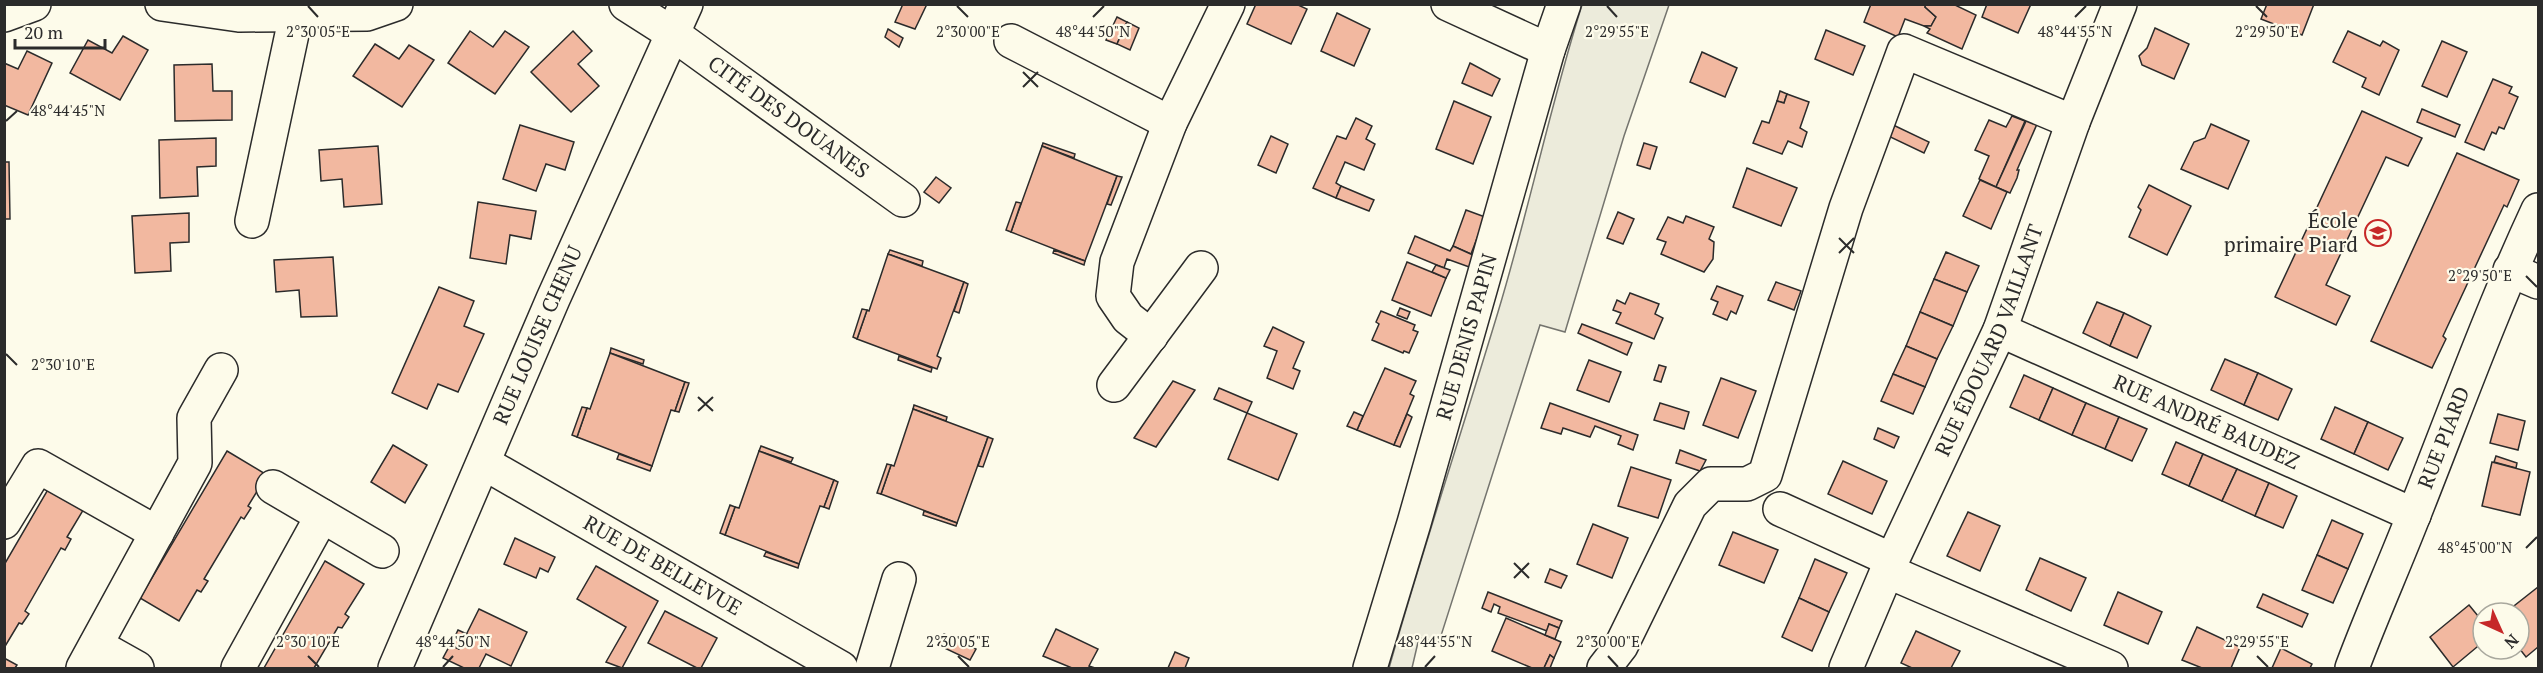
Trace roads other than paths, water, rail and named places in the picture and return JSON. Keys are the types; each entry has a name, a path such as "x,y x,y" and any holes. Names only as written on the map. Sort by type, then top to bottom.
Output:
{"street":[{"path":"4,15 34,4"},
{"path":"162,4 239,15 367,14 396,4"},
{"name":"CITÉ DES DOUANES","path":"626,4 680,19 903,200"},
{"path":"1150,336 1128,318 1113,296 1117,262 1170,123 1228,4"},
{"path":"1448,4 1548,50"},
{"name":"RUE DENIS PAPIN","path":"1370,669 1414,523 1548,50 1564,4"},
{"name":"RUE ÉDOUARD VAILLANT","path":"1846,669 1890,566 2000,330 2073,122 2120,4"},
{"path":"252,220 296,15"},
{"name":"RUE LOUISE CHENU","path":"394,669 553,299 680,19"},
{"path":"1011,41 1170,123"},
{"path":"1604,669 1621,646 1690,505 1711,484 1747,484 1765,475 1846,208 1904,51 2073,122"},
{"name":"RUE PIARD","path":"2352,669 2460,393 2524,276 2538,210"},
{"path":"1114,385 1201,268"},
{"name":"RUE ANDRÉ BAUDEZ","path":"2000,330 2414,515"},
{"path":"137,669 90,657 195,463 194,418 221,370"},
{"name":"RUE DE BELLEVUE","path":"484,464 841,669"},
{"path":"4,522 38,466 157,533"},
{"path":"273,488 382,551"},
{"path":"1780,509 1890,566 2111,669"},
{"path":"238,669 322,516"},
{"path":"872,669 899,579"}],"place":[{"name":"École primaire Piard","path":"2378,233"}]}
